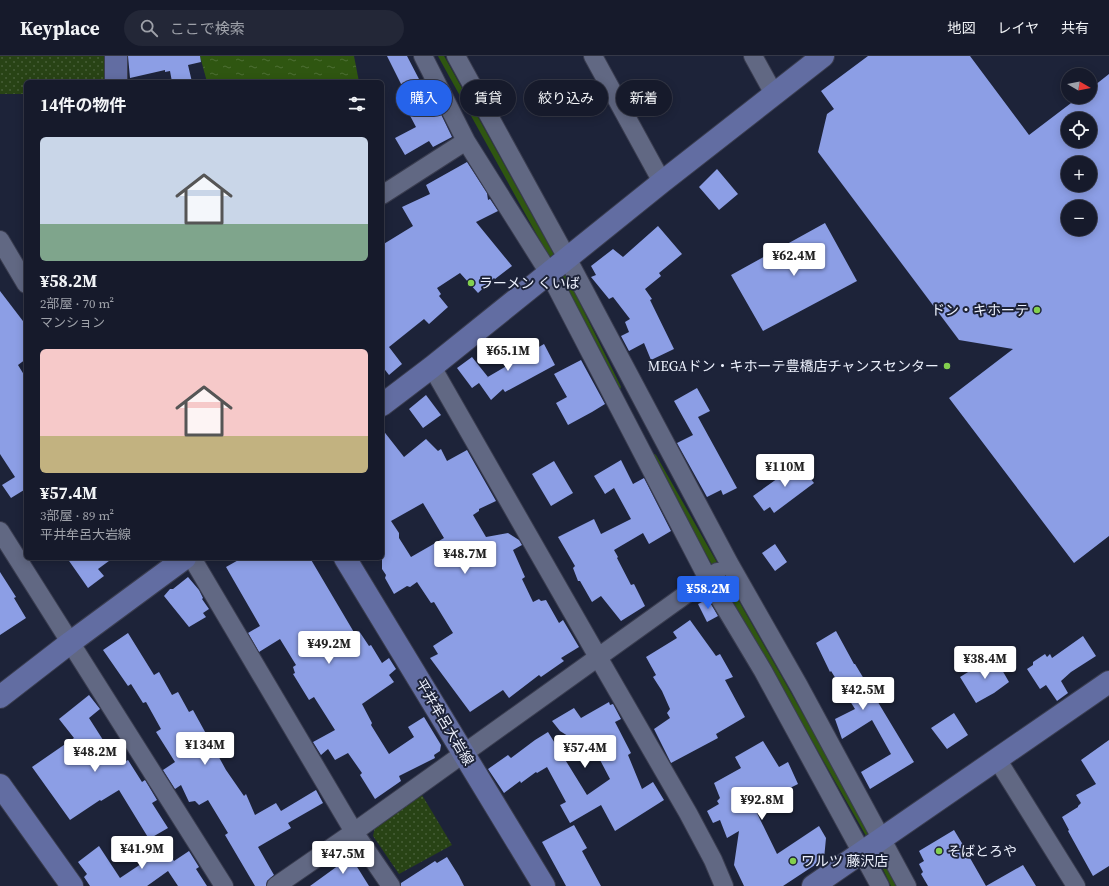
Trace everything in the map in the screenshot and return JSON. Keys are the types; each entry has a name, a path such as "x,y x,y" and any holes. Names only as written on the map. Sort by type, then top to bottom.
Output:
{"street":[{"path":"116,56 116,80"},
{"path":"423,56 466,141 549,273 708,579 763,672 880,886"},
{"path":"456,56 567,258 729,563 799,686 907,886"},
{"path":"593,56 662,182"},
{"path":"753,56 774,94"},
{"path":"384,403 432,367 662,182 824,56"},
{"path":"384,194 466,141"},
{"path":"0,240 24,281"},
{"path":"432,367 688,813 713,860 724,886"},
{"path":"0,531 224,886"},
{"path":"0,697 71,642 182,560"},
{"path":"193,560 354,832 391,886"},
{"name":"平井牟呂大岩線","path":"346,560 544,886"},
{"path":"276,886 354,832 729,563"},
{"path":"813,886 1109,682"},
{"path":"997,759 1076,886"},
{"path":"0,785 72,886"}],"shaded area":[{"path":"0,56 109,56 109,80 24,80 24,94 0,94"},
{"path":"422,795 452,845 399,874 373,836 375,827"}],"water":[{"path":"200,56 354,56 359,80 206,80"}],"building":[{"path":"128,56 200,56 201,62 188,65 192,80 172,80 170,71 165,72 165,70 130,78"},
{"path":"387,56 407,56 419,80 399,80"},
{"name":"ドン・キホーテ","path":"868,56 970,56 1029,135 1070,104 1097,104 1097,83 1109,74 1109,536 1074,563 949,398 1013,349 959,340 818,152 827,114 834,109 821,91"},
{"path":"410,116 442,116 452,137 433,147 429,141 405,155 395,138 416,127"},
{"path":"467,162 487,193 488,200 490,199 498,211 476,222 512,266 495,279 494,278 478,293 460,273 437,288 441,294 439,296 448,307 429,324 424,319 389,347 402,364 389,375 384,369 384,244 413,226 402,207 430,194 426,185"},
{"path":"717,169 738,194 719,210 699,187"},
{"path":"825,223 857,281 763,331 731,275"},
{"path":"658,226 682,254 659,273 661,276 645,289 652,299 650,300 674,349 651,360 644,343 629,351 621,336 629,332 625,322 630,319 613,297 609,299 591,277 596,275 591,266 613,249 623,257"},
{"path":"0,291 24,322 24,360 18,365 24,375 24,490 11,498 2,485 15,477 0,454"},
{"path":"544,344 555,365 505,392 503,389 491,400 479,383 472,388 457,368 472,357 488,377"},
{"path":"581,360 605,404 568,425 556,403 567,397 554,374"},
{"path":"697,388 710,411 698,417 737,488 723,495 721,490 707,497 677,443 693,435 674,401"},
{"path":"426,395 441,415 423,428 409,409"},
{"path":"384,432 404,457 426,439 438,451 441,449 447,461 467,450 496,501 479,509 479,511 473,515 486,537 508,533 519,540 522,545 513,550 525,577 522,579 533,602 539,599 541,601 546,600 559,623 563,620 579,647 561,658 564,661 541,677 539,675 509,698 503,690 470,712 430,658 438,654 433,646 453,633 434,602 431,603 417,582 394,594 385,578 386,575 382,569 382,560 384,560","holes":["423,503 444,538 411,557 399,538 399,533 391,521"]},
{"path":"621,460 633,484 644,478 671,531 649,544 643,533 614,550 631,585 634,584 645,606 621,621 601,596 592,602 580,581 578,581 573,568 575,566 558,537 594,519 601,534 631,519 614,488 605,494 594,476"},
{"path":"554,461 573,493 551,506 532,474"},
{"path":"802,461 812,476 810,478 814,483 774,513 770,507 764,511 753,496"},
{"path":"775,544 787,562 775,571 762,553"},
{"path":"68,560 110,560 98,569 104,576 88,588"},
{"path":"238,560 311,560 355,634 359,631 369,646 371,645 382,663 389,658 396,669 389,675 394,682 362,704 372,723 371,725 389,754 414,737 408,727 424,717 441,745 440,751 434,755 435,758 399,776 401,781 375,799 360,775 362,773 348,753 335,760 328,749 321,755 313,742 335,730 314,697 309,700 293,674 295,673 293,667 296,665 280,639 259,652 248,633 260,626 226,567"},
{"path":"0,572 16,597 14,598 26,618 0,635"},
{"path":"188,577 199,590 203,598 202,599 209,609 203,613 206,617 189,627 164,596 170,589 173,589"},
{"path":"708,599 718,616 707,622 698,604"},
{"path":"690,620 716,656 720,654 733,677 725,680 745,717 716,734 718,738 671,763 654,729 670,718 667,713 670,709 662,691 653,677 656,675 646,657 677,638 673,632"},
{"path":"836,631 854,664 914,762 870,789 861,772 891,754 872,720 842,739 835,719 855,709 831,671 830,672 816,643"},
{"path":"128,633 154,675 159,672 172,695 178,692 189,712 193,710 226,770 244,796 246,794 255,815 276,803 281,811 316,790 323,803 288,823 291,828 258,847 274,875 267,881 266,886 255,886 225,835 228,833 208,800 199,805 195,801 189,802 181,785 175,789 163,770 175,762 156,732 161,729 146,702 143,703 131,684 128,686 103,650"},
{"path":"1083,636 1096,656 1071,672 1061,681 1068,693 1057,701 1046,685 1040,689 1027,669 1033,665 1033,662 1045,654 1047,657 1050,654 1052,658"},
{"path":"994,656 1009,682 994,693 976,703 960,677"},
{"path":"89,695 100,709 89,718 119,765 128,760 142,782 145,780 157,800 152,803 168,828 149,839 119,790 101,801 100,800 70,820 32,767 74,738 59,719"},
{"path":"609,702 610,705 613,704 621,719 615,722 631,753 628,755 642,789 653,782 664,800 615,831 601,805 570,823 560,805 566,802 547,767 537,773 536,772 521,783 520,781 504,793 488,769 508,755 511,758 548,732 587,795 610,779 589,739 582,745 560,731 552,721 574,708 581,718"},
{"path":"954,713 968,735 947,749 931,728"},
{"path":"1109,740 1109,866 1093,876 1068,831 1069,830 1062,817 1078,807 1081,803 1076,795 1096,784 1081,760"},
{"path":"763,741 779,767 788,762 798,784 778,794 779,797 755,809 777,854 819,826 826,838 824,859 783,886 744,886 734,865 739,831 727,838 720,820 713,823 707,811 719,804 717,801 720,798 714,783 741,768 735,757"},
{"path":"574,825 587,848 582,851 601,886 566,886 542,842"},
{"path":"954,830 986,886 928,886 921,874 923,872 919,864 924,861 919,851"},
{"path":"162,841 174,861 189,851 199,867 196,869 207,886 178,886 168,871 147,886 90,886 84,877 87,874 78,862 99,846 120,878 150,858 146,851"},
{"path":"349,854 369,886 310,886 339,865 337,860"},
{"path":"447,857 464,886 401,886 401,883 435,861 437,863"},
{"path":"1023,865 1036,886 986,886"}],"waterway":[{"path":"441,56 555,262"},
{"path":"560,269 618,387"},
{"path":"654,457 872,841"},
{"path":"876,848 894,886"}],"place":[{"name":"ラーメン くいば","path":"471,283"},
{"name":"ドン・キホーテ","path":"1037,310"},
{"name":"MEGAドン・キホーテ豊橋店チャンスセンター","path":"947,366"},
{"name":"そばとろや","path":"939,851"},
{"name":"ワルツ 藤沢店","path":"793,861"}]}
